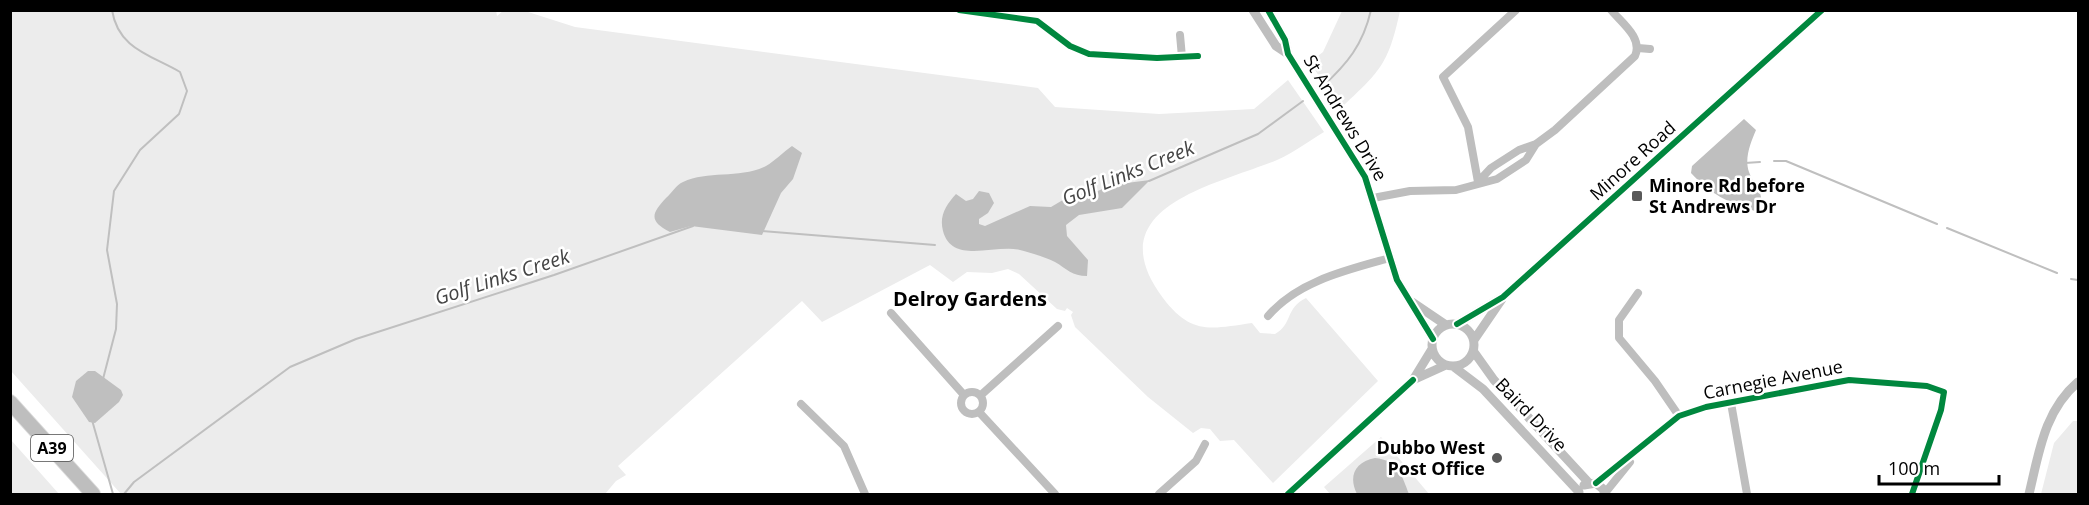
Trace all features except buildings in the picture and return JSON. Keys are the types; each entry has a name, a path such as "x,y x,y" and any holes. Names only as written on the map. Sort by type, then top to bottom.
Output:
{"highway":[{"name":"A39","path":"10,402 93,495"}],"street":[{"path":"959,10 1037,21 1070,46 1089,54 1198,56"},
{"path":"1037,21 1038,10"},
{"name":"St Andrews Drive","path":"1253,10 1276,46 1288,54"},
{"name":"St Andrews Drive","path":"1268,10 1285,40 1288,54 1365,177 1397,280 1433,339"},
{"path":"1478,182 1465,120 1443,77 1516,10"},
{"path":"1611,10 1633,34 1638,48"},
{"name":"Minore Road","path":"1457,324 1503,297 1822,10"},
{"path":"1180,35 1182,57"},
{"path":"1478,182 1491,168 1519,150 1536,144 1569,118 1631,59 1638,48"},
{"path":"1638,48 1650,49"},
{"path":"1373,198 1410,191 1456,190 1478,182 1497,179 1526,160 1536,144"},
{"path":"1268,316 1281,300 1336,272 1390,258"},
{"path":"1638,293 1619,320 1618,338 1655,381 1679,416"},
{"name":"Minore Road","path":"1474,340 1503,297"},
{"name":"St Andrews Drive","path":"1410,300 1446,325"},
{"path":"891,313 964,395"},
{"path":"1288,495 1413,380 1432,349 1433,339 1446,325 1457,324 1468,329 1474,340 1474,351 1467,362 1413,380"},
{"path":"981,395 1058,326"},
{"path":"1432,349 1439,362 1450,366"},
{"name":"Baird Drive","path":"1474,351 1494,380 1605,494"},
{"name":"Baird Drive","path":"1450,366 1490,396 1579,493"},
{"name":"Carnegie Avenue","path":"1592,483 1639,451 1679,416 1706,406 1849,380 1927,386 1944,392 1941,410 1912,495"},
{"path":"2029,495 2049,418 2067,392 2079,382"},
{"path":"971,392 981,395 984,404 979,412 971,414 964,410 961,404 964,395 971,392"},
{"path":"1731,403 1747,495"},
{"path":"801,404 844,446 865,495"},
{"path":"979,412 1055,495"},
{"path":"1159,495 1196,461 1205,444"},
{"name":"Carnegie Avenue","path":"1605,494 1639,451"},
{"path":"1579,493 1592,483"}],"shaded area":[{"path":"496,10 497,16 503,11 525,11 575,27 1038,88 1055,107 1159,114 1254,109 1288,80 1324,132 1277,160 1224,179 1172,204 1153,221 1144,242 1146,267 1163,298 1173,310 1192,324 1202,327 1252,323 1260,333 1275,334 1284,326 1295,306 1306,298 1378,381 1273,483 1234,440 1220,441 1210,429 1201,428 1193,433 1148,397 1075,327 1071,315 1073,312 1067,308 1065,311 1057,309 1019,274 1008,269 992,273 967,272 953,282 930,265 822,322 802,301 618,466 626,475 616,481 605,494 121,494 11,371 10,11"},
{"path":"1342,11 1400,11 1391,44 1380,66 1365,85 1340,109 1310,62 1323,52"},
{"path":"1744,119 1756,130 1747,161 1749,172 1759,190 1761,199 1762,206 1755,211 1720,197 1705,187 1691,173 1692,166"},
{"path":"792,146 802,153 793,179 781,193 762,235 691,226 670,232 656,221 654,217 657,209 681,183 703,176 756,170 769,164"},
{"path":"1150,180 1122,208 1079,215 1066,225 1067,236 1088,260 1087,276 1073,273 1051,260 1020,250 976,251 955,247 948,241 943,231 944,211 956,194 966,201 973,199 979,191 989,193 994,203 988,213 979,219 979,224 985,226 1030,206 1051,207 1073,194 1089,195 1111,185"},
{"path":"88,371 95,371 121,390 123,395 119,402 95,423 89,422 72,397 76,381"},
{"path":"2073,421 2078,421 2078,494 2041,494 2054,443"},
{"path":"1381,437 1429,494 1330,494 1324,487"},
{"path":"11,440 59,494 11,494"},
{"path":"1375,458 1389,462 1398,470 1409,494 1357,494 1353,481 1355,471 1362,463"}],"waterway":[{"path":"103,379 116,329 117,304 107,250 114,191 140,150 179,114 187,91 180,72 137,49 121,34 112,10"},
{"path":"1322,87 1359,44 1371,10"},
{"name":"Golf Links Creek","path":"1149,181 1258,134 1303,101"},
{"path":"1774,161 1786,161 1937,224"},
{"path":"1745,163 1760,162"},
{"name":"Golf Links Creek","path":"124,494 134,482 290,367 356,339 554,275 693,226"},
{"path":"1947,228 2057,273"},
{"name":"Golf Links Creek","path":"761,231 935,245"},
{"path":"2071,279 2078,280"},
{"path":"92,420 113,494"}],"cycle path":[{"path":"959,10 1037,21 1070,46 1089,54 1157,58 1198,56"},
{"path":"1268,10 1285,40 1288,54 1365,177 1397,280 1433,339"},
{"path":"1457,324 1503,297 1822,10"},
{"path":"1288,494 1413,380"},
{"path":"1596,483 1679,416 1706,407 1849,380 1927,386 1944,392 1941,410 1912,494"}],"place":[{"name":"Minore Rd before St Andrews Dr","path":"1637,196"},
{"name":"Dubbo West Post Office","path":"1497,458"}],"district":[{"name":"Delroy Gardens","path":"970,299"}]}
